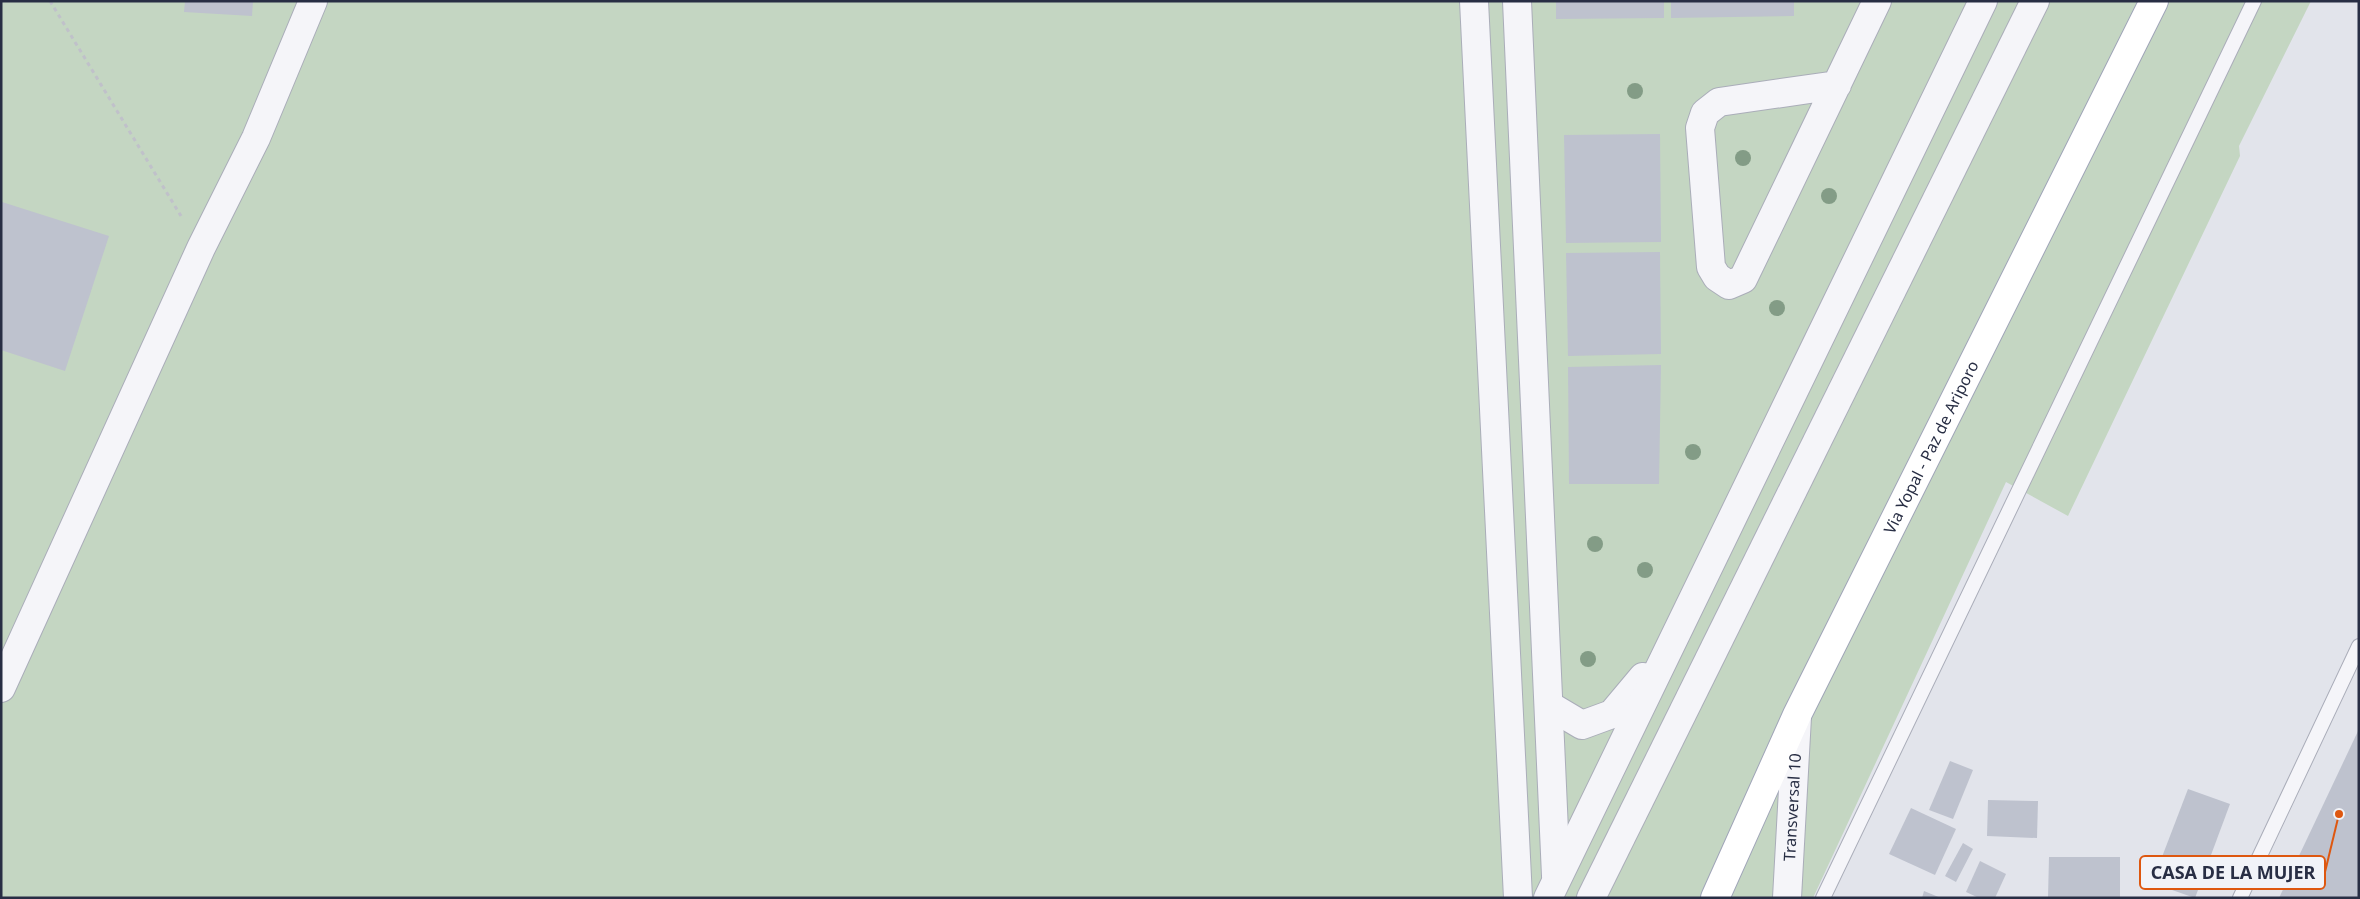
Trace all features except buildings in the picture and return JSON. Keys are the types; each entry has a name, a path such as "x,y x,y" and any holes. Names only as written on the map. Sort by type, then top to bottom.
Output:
{"main road":[{"name":"Via Yopal - Paz de Ariporo","path":"1715,898 1797,715 2154,1"}],"street":[{"path":"1,688 201,248 256,138 313,1"},
{"path":"1474,1 1518,898"},
{"path":"1517,1 1550,706 1553,892"},
{"path":"1837,85 1719,102 1706,113 1700,128 1711,267 1717,278 1730,285 1743,279 1837,85 1877,1"},
{"path":"1553,892 1667,650 1983,1"},
{"path":"1591,898 2035,1"},
{"path":"1550,706 1582,726 1612,714 1667,650"},
{"name":"Transversal 10","path":"1787,898 1797,715"}],"lane":[{"path":"1823,898 2254,1"},
{"path":"2240,898 2359,646"}],"path":[{"path":"50,1 122,122 201,248"}],"green space":[{"path":"1,1 2311,1 2239,146 2240,156 2068,516 2006,482 1813,898 1,898"}],"place":[{"name":"CASA DE LA MUJER","path":"2339,814"}]}
